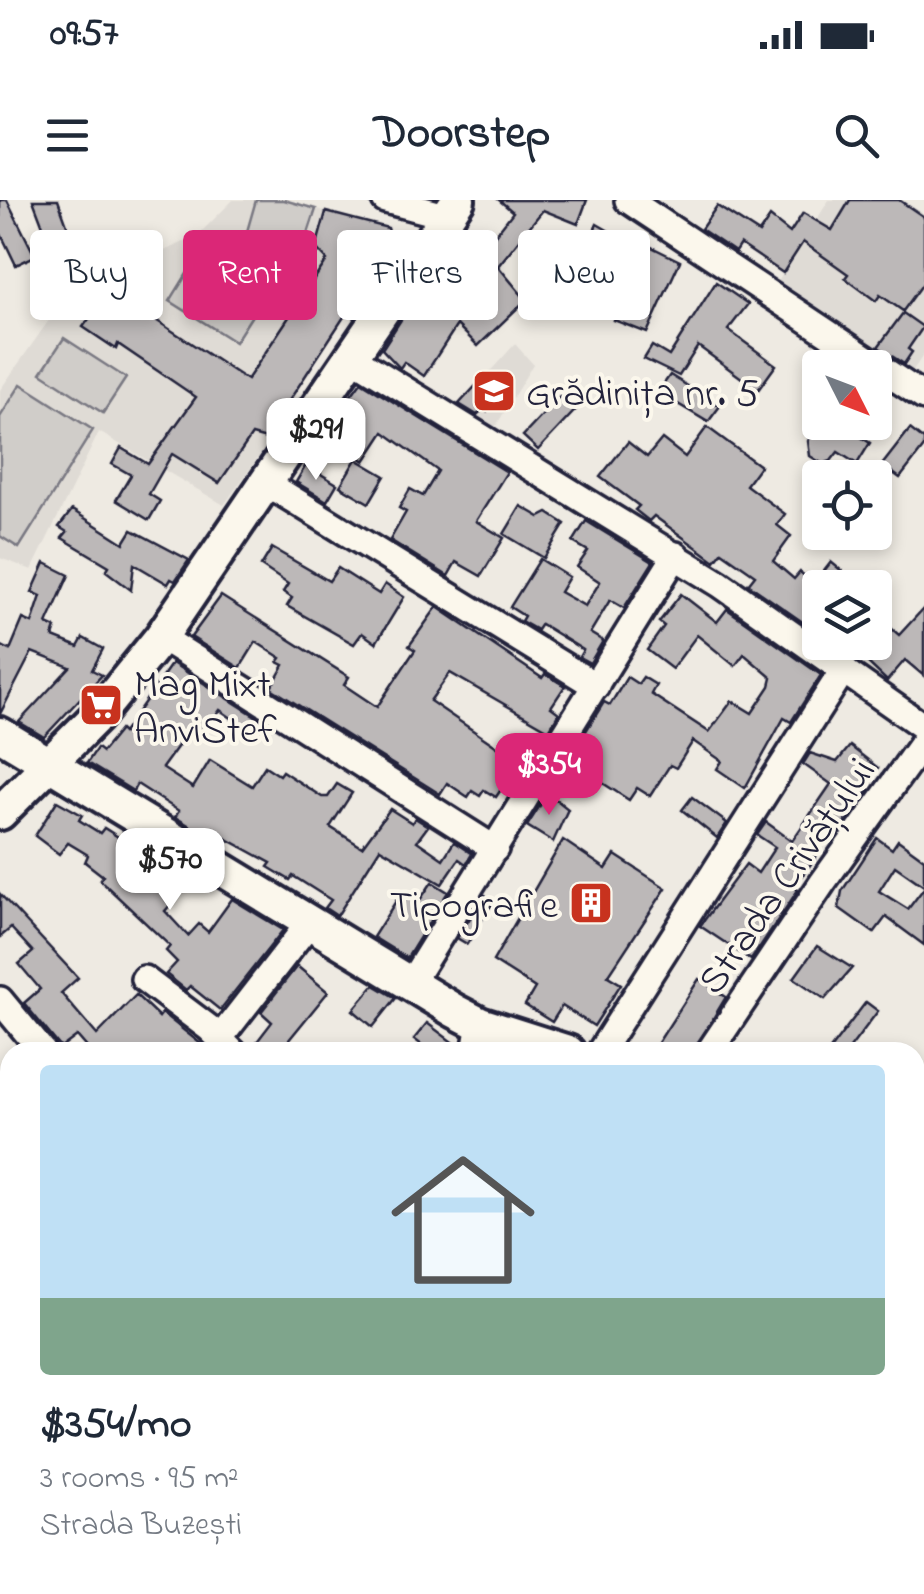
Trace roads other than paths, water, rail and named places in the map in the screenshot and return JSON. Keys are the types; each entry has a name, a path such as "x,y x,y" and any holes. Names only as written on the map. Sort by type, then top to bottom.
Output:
{"main road":[{"path":"0,813 110,701 161,637 452,208"},
{"path":"0,734 410,984 478,1038 504,1042"}],"street":[{"path":"385,200 452,208"},
{"path":"628,200 924,397"},
{"path":"350,356 676,555 924,727"},
{"path":"266,483 596,686"},
{"path":"410,984 676,555"},
{"path":"161,637 495,849"},
{"path":"606,1042 844,670"},
{"name":"Strada Crivățului","path":"716,1042 924,741"},
{"path":"229,1042 310,922"},
{"path":"144,978 223,1042"},
{"path":"0,1000 35,1042"}],"place":[{"name":"Grădinița nr. 5","path":"494,391"},
{"name":"Mag Mixt AnviStef","path":"101,705"},
{"name":"Tipografie","path":"591,903"}]}
